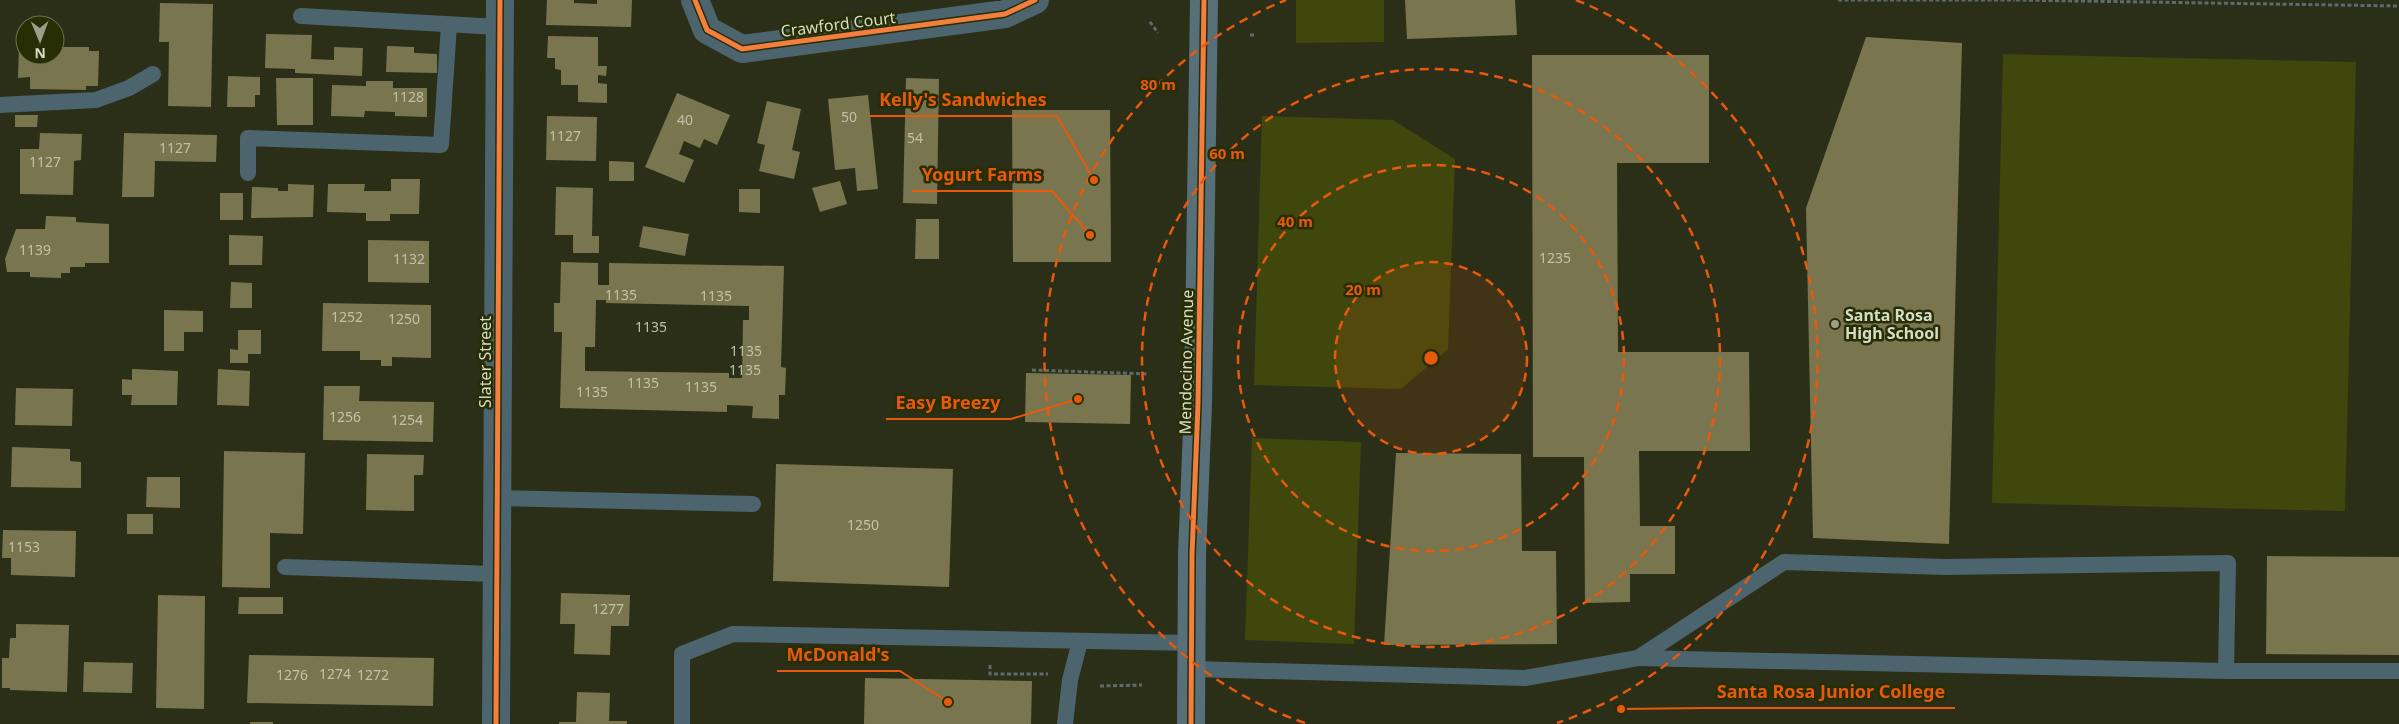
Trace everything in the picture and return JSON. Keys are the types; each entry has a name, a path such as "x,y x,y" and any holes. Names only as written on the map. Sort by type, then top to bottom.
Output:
{"main road":[{"name":"Mendocino Avenue","path":"1191,724 1192,555 1198,395 1204,0"}],"street":[{"name":"Slater Street","path":"496,724 500,0"},
{"name":"Crawford Court","path":"695,0 707,30 742,49 1005,14 1035,0"}],"lane":[{"path":"300,16 499,27"},
{"path":"248,173 248,138 441,144 449,24"},
{"path":"0,104 96,100 129,88 153,74"},
{"path":"497,498 754,504"},
{"path":"1638,658 1784,562 1945,567 2228,564 2226,671"},
{"path":"285,567 496,574"},
{"path":"682,724 682,654 733,634 1080,641 1192,656 1525,678 1638,658 2226,671 2399,671"},
{"path":"1065,724 1070,680 1080,641"}],"path":[{"path":"1838,0 2016,0 2399,6"},
{"path":"1150,22 1158,33"},
{"path":"1250,35 1256,35"},
{"path":"1032,370 1148,374"},
{"path":"990,665 990,674 1051,674"},
{"path":"1100,686 1142,685"}],"green space":[{"path":"1296,0 1384,0 1384,42 1296,43"},
{"path":"2003,54 2356,62 2345,511 1992,503"},
{"path":"1262,116 1393,120 1455,159 1448,349 1401,389 1254,385"},
{"path":"1252,438 1361,442 1354,644 1245,640"}],"building":[{"path":"547,0 574,0 574,3 597,4 597,0 632,0 631,27 546,25"},
{"path":"1405,0 1515,0 1517,35 1407,39"},
{"path":"160,3 213,4 211,107 168,106 169,42 159,42"},
{"path":"266,34 312,35 311,59 334,60 334,47 363,48 362,76 295,73 295,69 265,68"},
{"path":"548,36 598,37 598,66 607,66 606,76 598,75 598,83 607,84 607,103 578,102 578,85 561,85 561,70 555,69 555,58 547,58"},
{"path":"1866,37 1962,43 1949,544 1813,538 1806,208"},
{"path":"387,46 414,47 414,53 437,54 437,73 386,72"},
{"path":"65,47 89,47 89,51 99,51 98,86 86,86 86,90 30,89 30,77 18,78 18,65 65,65"},
{"path":"1532,55 1709,55 1709,163 1617,163 1618,352 1749,352 1750,451 1639,451 1640,526 1675,526 1675,574 1630,574 1630,602 1585,603 1584,457 1533,457"},
{"path":"228,76 260,77 260,95 255,95 255,107 227,107"},
{"path":"276,78 313,78 313,125 277,125"},
{"path":"906,78 939,79 937,204 903,203"},
{"path":"366,81 393,81 393,88 427,88 427,117 395,116 395,112 365,111 364,117 331,116 332,85 366,86"},
{"path":"677,93 730,115 717,145 704,139 700,148 684,141 679,154 694,160 684,183 645,167"},
{"path":"868,95 878,189 857,191 855,168 835,170 828,99"},
{"path":"767,101 801,109 792,150 800,152 794,179 759,171 765,145 757,143"},
{"path":"1012,110 1110,110 1111,262 1013,262"},
{"path":"15,115 38,115 37,127 15,127"},
{"path":"547,116 597,117 596,161 546,160"},
{"path":"40,133 82,134 81,160 74,161 73,195 20,194 20,149 39,149"},
{"path":"124,133 217,135 216,162 155,161 154,197 122,197"},
{"path":"609,161 634,162 634,181 609,181"},
{"path":"391,179 420,179 419,214 390,214 390,221 366,221 366,213 327,212 328,184 365,184 364,191 391,191"},
{"path":"840,181 847,204 820,212 812,188"},
{"path":"288,184 314,185 313,217 251,218 252,187 278,188 278,191 288,191"},
{"path":"556,187 593,188 592,236 599,236 599,253 573,253 573,235 555,235"},
{"path":"739,189 760,189 760,213 739,212"},
{"path":"220,193 243,193 243,220 220,220"},
{"path":"46,216 76,217 76,222 109,224 109,263 85,263 85,267 70,267 70,273 61,273 61,278 30,277 30,272 7,272 5,259 16,229 45,229"},
{"path":"916,219 939,219 939,259 915,259"},
{"path":"643,226 689,234 685,256 639,247"},
{"path":"229,235 263,236 262,265 229,265"},
{"path":"368,240 429,241 429,283 368,282"},
{"path":"561,262 598,263 598,285 609,285 609,263 784,266 781,367 786,368 785,395 779,395 779,419 752,418 753,406 727,405 727,412 560,408 562,332 554,332 554,303 560,303","holes":["596,300 606,300 606,303 749,306 749,320 743,320 742,378 729,378 729,373 585,371 585,347 595,347"]},
{"path":"231,282 252,283 252,308 230,308"},
{"path":"323,303 431,305 431,358 392,357 392,366 381,366 381,360 360,360 360,351 322,351"},
{"path":"164,310 203,311 203,332 184,332 184,351 164,351"},
{"path":"238,330 261,330 261,354 248,354 248,363 230,363 230,349 238,350"},
{"path":"132,369 178,371 177,405 131,405 132,395 122,395 122,379 132,380"},
{"path":"218,369 250,371 249,406 217,405"},
{"path":"1026,373 1131,375 1130,424 1025,422"},
{"path":"324,386 360,386 359,401 434,402 433,442 323,440"},
{"path":"16,388 73,389 72,426 15,425"},
{"path":"12,447 70,449 70,461 81,462 81,488 11,487"},
{"path":"224,451 305,453 303,534 270,533 270,588 222,587"},
{"path":"1396,453 1521,454 1522,551 1556,551 1557,644 1384,645"},
{"path":"367,454 424,455 423,475 414,475 414,511 366,510"},
{"path":"776,464 953,469 949,587 773,581"},
{"path":"147,477 180,477 180,508 146,507"},
{"path":"127,514 153,514 153,534 127,534"},
{"path":"3,530 76,531 75,577 11,575 11,558 2,558"},
{"path":"2267,556 2399,557 2399,655 2266,654"},
{"path":"561,593 630,595 629,626 611,626 610,655 574,654 575,624 560,624"},
{"path":"158,595 205,596 204,709 156,708"},
{"path":"239,597 283,597 283,614 238,614"},
{"path":"16,624 69,625 67,692 10,690 10,688 2,688 2,658 9,658 10,638 16,638"},
{"path":"249,655 434,658 433,706 247,703"},
{"path":"84,662 133,663 132,693 83,692"},
{"path":"865,678 1032,681 1031,724 864,724"},
{"path":"577,692 610,693 609,721 627,721 627,724 559,724 559,722 576,722"},
{"path":"250,722 273,722 273,724 250,724"}],"cycle path":[{"path":"496,724 500,0"},
{"path":"695,0 707,30 742,49 1005,14 1035,0"},
{"path":"1191,724 1192,555 1198,404 1204,0"}],"place":[{"name":"Kelly's Sandwiches","path":"1094,180"},
{"name":"Yogurt Farms","path":"1090,235"},
{"name":"Santa Rosa High School","path":"1835,324"},
{"name":"Easy Breezy","path":"1078,399"},
{"name":"McDonald's","path":"948,702"},
{"name":"Santa Rosa Junior College","path":"1621,709"}]}
